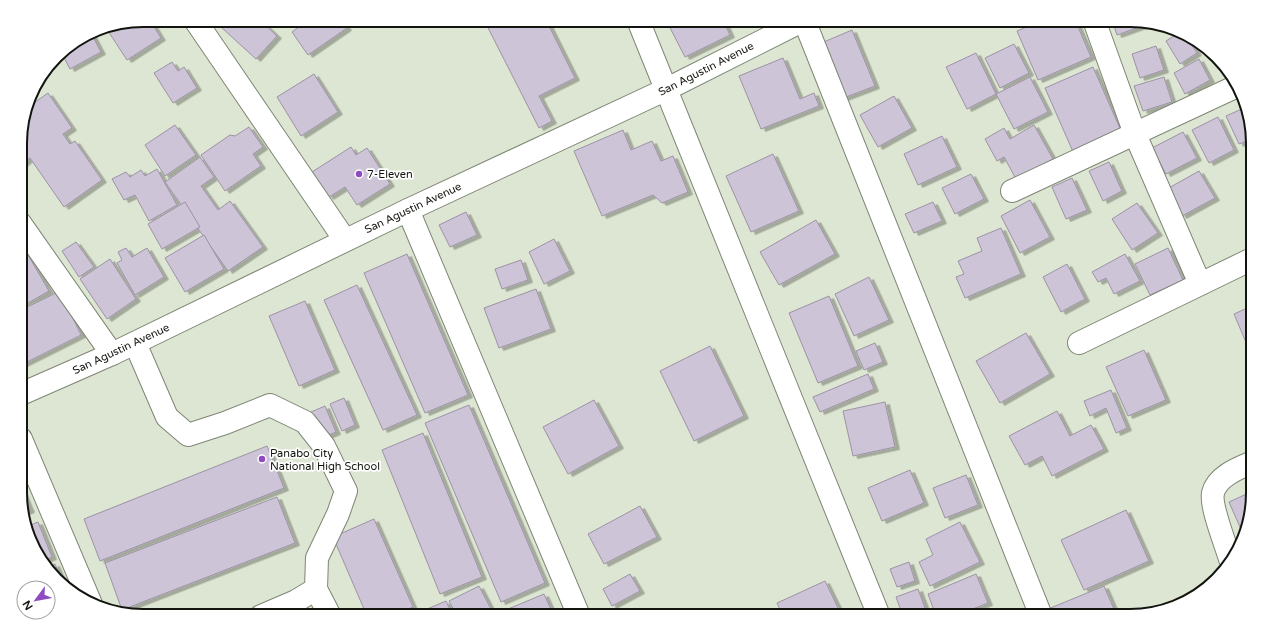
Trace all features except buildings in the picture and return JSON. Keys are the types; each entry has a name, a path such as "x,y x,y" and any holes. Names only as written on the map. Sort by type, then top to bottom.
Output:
{"street":[{"path":"200,27 346,240"},
{"path":"641,27 876,609"},
{"name":"San Agustin Avenue","path":"27,391 112,354 408,210 667,89 790,27"},
{"path":"807,27 1039,609"},
{"path":"1097,27 1135,134 1200,284"},
{"path":"1012,191 1232,89"},
{"path":"408,210 576,609"},
{"path":"27,233 112,354"},
{"path":"1079,342 1246,262"},
{"path":"135,343 167,417 188,435 226,423 270,405 305,422 324,446 346,491 338,514 317,558 316,590 326,609"},
{"path":"27,453 87,594"},
{"path":"1228,554 1214,512 1213,494 1219,483 1229,474 1246,466"},
{"path":"277,609 316,590"}],"place":[{"name":"7-Eleven","path":"359,174"},
{"name":"Panabo City National High School","path":"262,459"}]}
